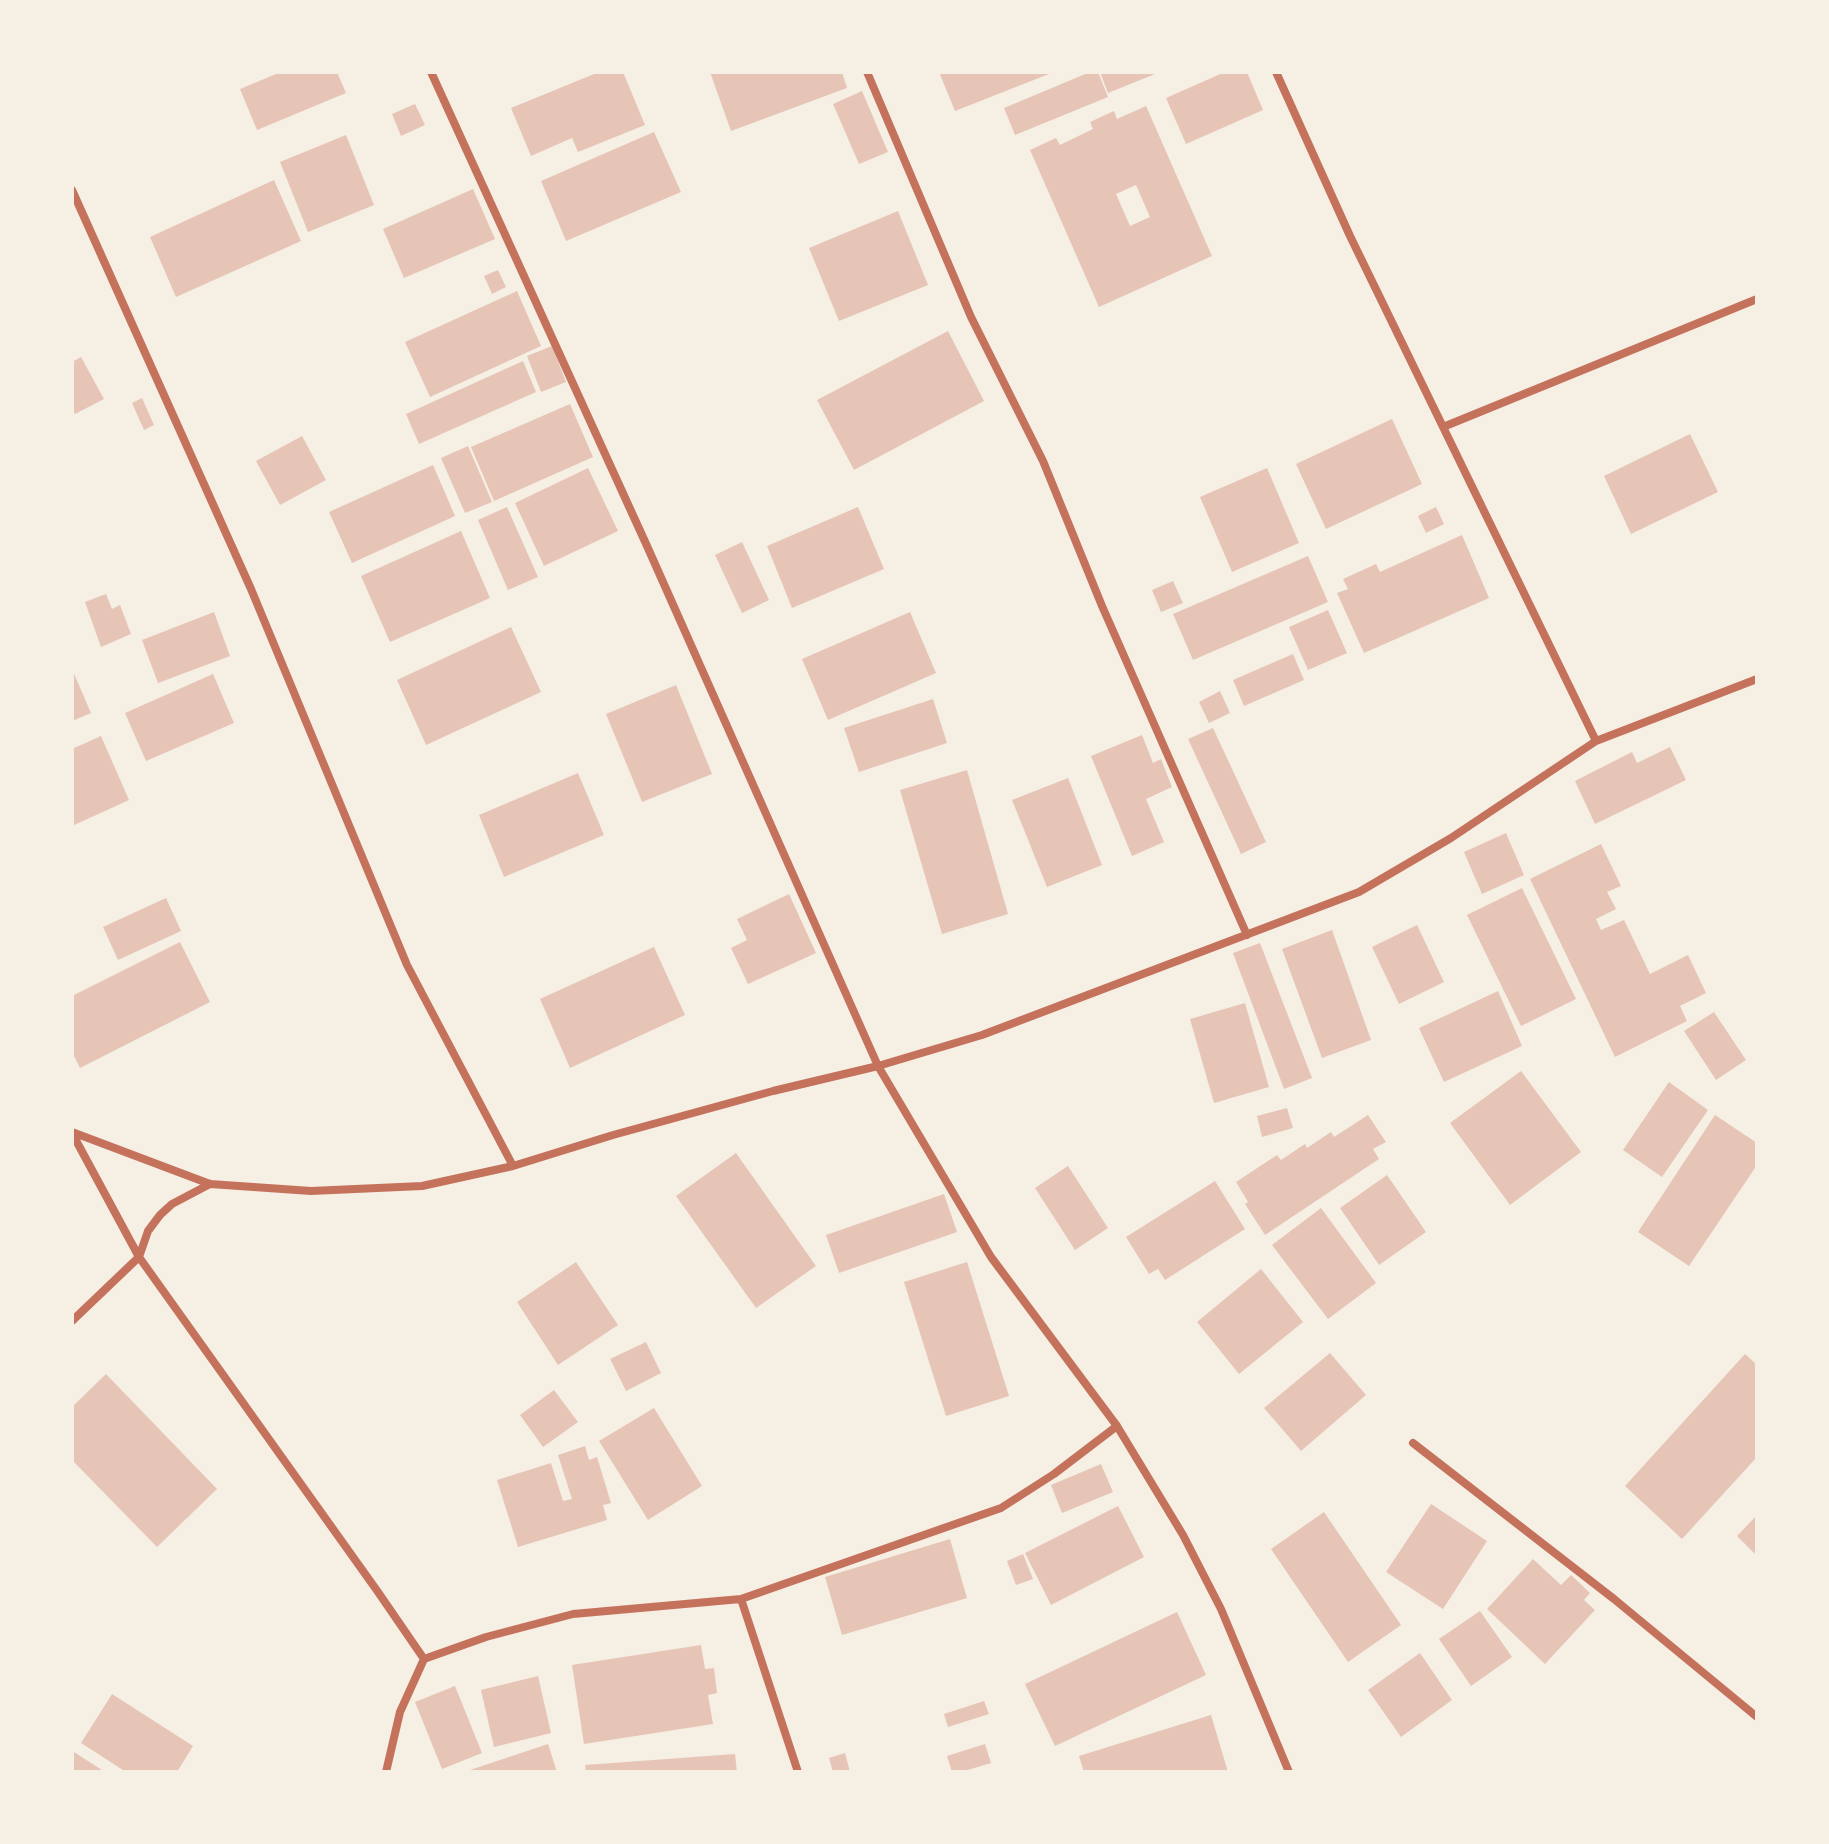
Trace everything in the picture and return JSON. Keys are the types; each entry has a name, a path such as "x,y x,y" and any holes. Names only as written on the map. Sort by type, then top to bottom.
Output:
{"street":[{"path":"431,72 647,546 878,1066 991,1257 1117,1426 1183,1535 1221,1609 1289,1772"},
{"path":"867,72 971,317 1043,461 1102,606 1247,935"},
{"path":"1276,72 1350,236 1596,741"},
{"path":"72,190 251,589 407,965 513,1166"},
{"path":"1443,427 1757,299"},
{"path":"72,1132 210,1184 311,1191 422,1186 513,1166 613,1135 878,1066 982,1035 1359,892 1451,838 1596,741 1757,679"},
{"path":"72,1132 139,1257 424,1659"},
{"path":"72,1321 139,1257 148,1231 160,1215 172,1204 210,1184"},
{"path":"386,1772 400,1712 424,1659 486,1637 573,1614 741,1599 1001,1508 1054,1474 1117,1426"},
{"path":"1413,1443 1614,1599 1757,1717"},
{"path":"741,1599 798,1772"}],"building":[{"path":"281,72 337,72 346,93 257,130 240,89"},
{"path":"599,72 623,72 645,125 578,152 572,138 531,156 511,108"},
{"path":"710,72 842,72 847,88 731,131"},
{"path":"939,72 1054,72 955,111"},
{"path":"1090,72 1098,72 1108,97 1015,135 1004,108"},
{"path":"1100,72 1160,72 1108,93"},
{"path":"1225,72 1247,72 1263,110 1186,144 1166,98"},
{"path":"862,91 888,152 859,164 833,104"},
{"path":"415,104 425,125 401,136 392,114"},
{"path":"1146,106 1212,256 1099,307 1030,150 1056,138 1060,145 1093,129 1090,122 1114,111 1117,119","holes":["1136,185 1150,217 1130,226 1116,194"]},
{"path":"654,132 681,192 566,241 541,181"},
{"path":"346,135 374,205 308,232 280,162"},
{"path":"274,180 301,241 176,297 150,237"},
{"path":"473,189 495,239 404,278 383,229"},
{"path":"898,211 928,285 839,321 809,248"},
{"path":"498,270 506,287 492,294 484,276"},
{"path":"517,291 541,346 430,397 405,342"},
{"path":"948,331 984,401 854,470 817,400"},
{"path":"552,346 566,382 541,392 527,356"},
{"path":"81,357 104,399 75,414 72,409 72,362"},
{"path":"523,361 536,392 419,444 406,414"},
{"path":"142,398 154,425 144,430 132,403"},
{"path":"570,404 593,457 494,501 471,447"},
{"path":"1392,419 1422,484 1326,529 1296,464"},
{"path":"1690,434 1718,492 1631,534 1604,476"},
{"path":"302,436 326,480 280,505 256,461"},
{"path":"468,446 492,502 465,513 441,458"},
{"path":"433,465 455,516 352,563 329,512"},
{"path":"588,468 618,531 544,566 515,503"},
{"path":"1267,468 1299,543 1232,572 1200,497"},
{"path":"507,507 538,577 508,590 478,520"},
{"path":"858,507 884,569 792,608 767,546"},
{"path":"1436,507 1444,524 1426,533 1418,516"},
{"path":"461,531 490,598 390,642 361,576"},
{"path":"1462,535 1489,598 1364,653 1337,593 1348,589 1343,579 1376,564 1380,572"},
{"path":"742,542 769,600 742,613 715,555"},
{"path":"1308,556 1328,602 1193,660 1173,614"},
{"path":"1173,581 1183,603 1161,612 1152,590"},
{"path":"106,594 112,609 120,605 131,634 101,647 85,602"},
{"path":"1328,610 1347,653 1308,670 1289,627"},
{"path":"214,612 230,656 158,683 142,640"},
{"path":"910,612 936,673 828,720 802,659"},
{"path":"511,627 541,692 426,745 397,680"},
{"path":"1293,654 1304,680 1244,706 1233,680"},
{"path":"72,669 91,713 72,721"},
{"path":"213,674 234,723 146,761 125,713"},
{"path":"676,685 712,774 642,802 606,714"},
{"path":"1220,691 1230,713 1209,723 1199,702"},
{"path":"933,699 947,743 859,772 844,728"},
{"path":"1213,728 1266,842 1241,854 1188,739"},
{"path":"1142,735 1153,763 1161,759 1172,787 1146,799 1164,842 1132,856 1091,756"},
{"path":"101,736 129,800 72,826 72,749"},
{"path":"1670,747 1686,780 1595,824 1575,781 1632,752 1637,763"},
{"path":"967,770 1008,914 942,934 900,790"},
{"path":"578,773 604,835 504,877 479,815"},
{"path":"1068,778 1102,865 1047,887 1012,800"},
{"path":"1506,833 1524,875 1482,894 1464,852"},
{"path":"1601,844 1621,886 1607,892 1616,909 1596,919 1601,930 1624,920 1650,974 1688,955 1706,993 1680,1006 1687,1021 1615,1057 1530,879"},
{"path":"1522,888 1576,999 1521,1026 1467,915"},
{"path":"789,894 816,953 748,984 731,948 747,940 737,919"},
{"path":"166,898 181,931 118,960 103,927"},
{"path":"1417,925 1444,982 1399,1004 1372,947"},
{"path":"1332,930 1371,1040 1322,1058 1282,949"},
{"path":"180,942 210,1002 80,1068 72,1052 72,996"},
{"path":"1260,943 1312,1078 1284,1089 1233,953"},
{"path":"654,947 685,1015 570,1068 540,999"},
{"path":"1498,991 1522,1046 1444,1082 1419,1028"},
{"path":"1245,1003 1269,1087 1214,1103 1190,1019"},
{"path":"1714,1012 1746,1060 1716,1080 1684,1031"},
{"path":"1521,1071 1581,1152 1510,1205 1450,1123"},
{"path":"1669,1082 1708,1110 1662,1177 1623,1150"},
{"path":"1287,1108 1293,1128 1262,1137 1257,1116"},
{"path":"1368,1115 1386,1142 1373,1149 1379,1159 1265,1235 1245,1204 1248,1202 1236,1182 1277,1155 1281,1160 1331,1132 1334,1137"},
{"path":"1715,1115 1757,1143 1757,1165 1689,1266 1638,1232"},
{"path":"736,1153 816,1266 756,1308 676,1196"},
{"path":"1068,1166 1108,1228 1075,1250 1035,1188"},
{"path":"1387,1175 1426,1232 1379,1265 1340,1208"},
{"path":"1215,1181 1245,1229 1165,1280 1158,1269 1149,1274 1126,1237"},
{"path":"944,1194 957,1232 839,1273 826,1235"},
{"path":"1321,1208 1376,1283 1328,1319 1272,1245"},
{"path":"576,1262 618,1325 558,1365 517,1302"},
{"path":"967,1262 1009,1396 946,1416 904,1282"},
{"path":"1261,1269 1303,1322 1239,1374 1197,1322"},
{"path":"646,1342 661,1373 626,1391 610,1359"},
{"path":"1330,1353 1366,1395 1301,1451 1264,1408"},
{"path":"1745,1354 1757,1365 1757,1457 1682,1539 1625,1486"},
{"path":"106,1374 217,1489 157,1547 72,1460 72,1407"},
{"path":"554,1390 578,1422 543,1447 520,1415"},
{"path":"654,1408 702,1486 648,1520 599,1441"},
{"path":"585,1446 589,1460 597,1457 611,1503 603,1505 607,1520 518,1547 497,1480 551,1463 563,1501 572,1499 558,1455"},
{"path":"1101,1464 1113,1492 1062,1513 1051,1485"},
{"path":"1431,1504 1487,1541 1443,1609 1386,1572"},
{"path":"1118,1506 1144,1557 1051,1605 1025,1553"},
{"path":"1324,1512 1401,1625 1348,1662 1271,1549"},
{"path":"1757,1515 1757,1556 1737,1536"},
{"path":"950,1539 967,1598 842,1635 825,1577"},
{"path":"1023,1554 1033,1579 1016,1585 1007,1561"},
{"path":"1533,1559 1561,1585 1571,1575 1590,1593 1584,1600 1595,1610 1545,1664 1487,1609"},
{"path":"1480,1611 1512,1657 1471,1686 1439,1639"},
{"path":"1177,1612 1206,1675 1055,1746 1025,1684"},
{"path":"701,1645 705,1669 714,1668 717,1693 708,1695 713,1724 584,1744 572,1665"},
{"path":"1420,1653 1452,1700 1401,1737 1368,1690"},
{"path":"538,1676 551,1733 494,1747 481,1690"},
{"path":"455,1686 482,1753 442,1769 415,1702"},
{"path":"112,1694 193,1746 177,1772 126,1772 81,1743"},
{"path":"984,1701 989,1714 948,1727 944,1714"},
{"path":"1211,1715 1228,1772 1084,1772 1079,1756"},
{"path":"548,1744 557,1772 467,1772 467,1771"},
{"path":"985,1744 991,1763 952,1772 947,1756"},
{"path":"74,1752 105,1772 72,1772"},
{"path":"845,1753 850,1772 833,1772 829,1758"},
{"path":"735,1754 737,1772 586,1772 585,1765"}]}
